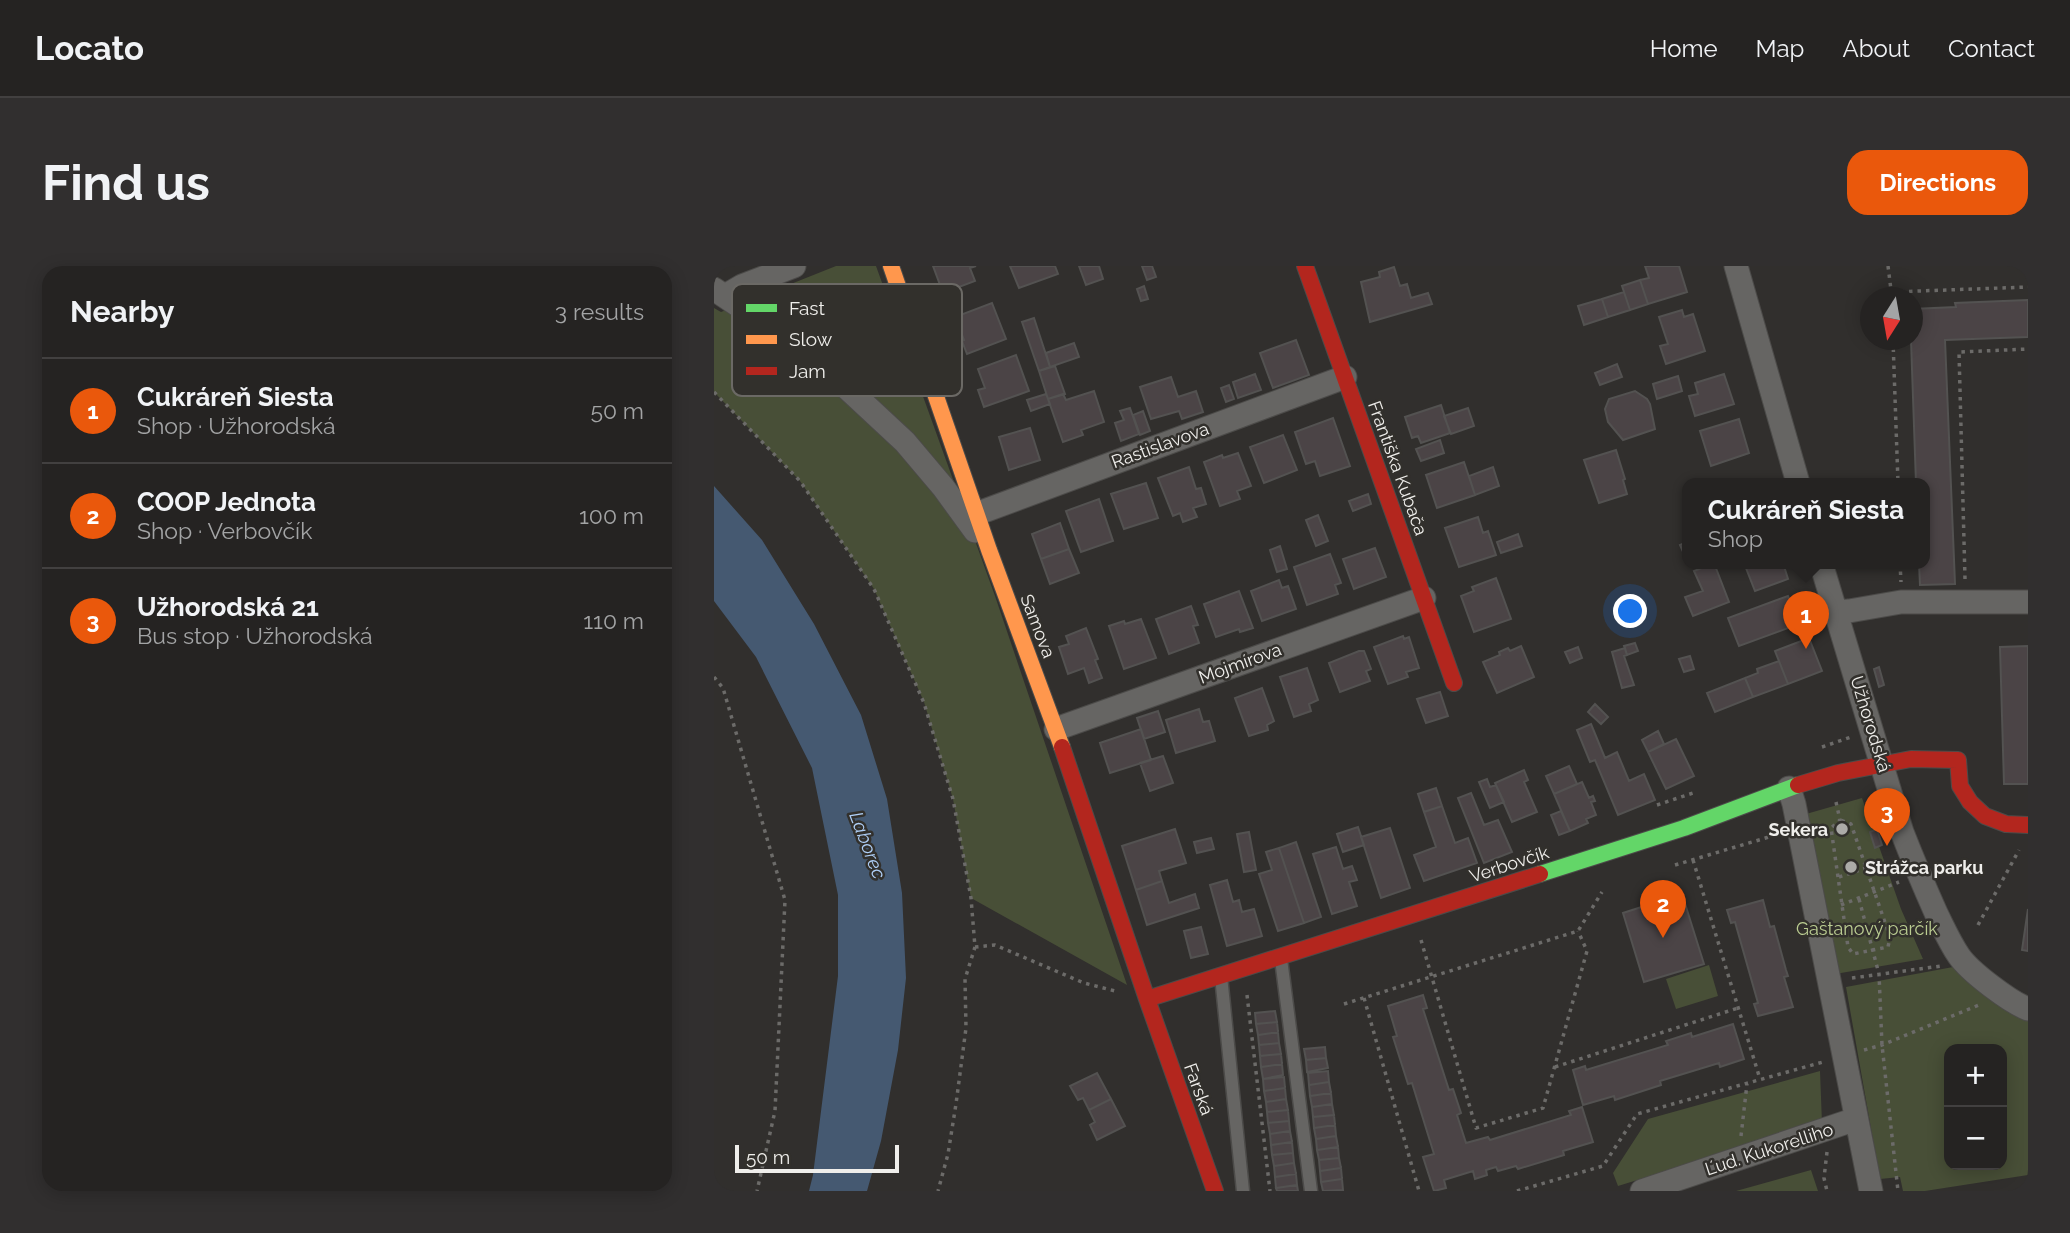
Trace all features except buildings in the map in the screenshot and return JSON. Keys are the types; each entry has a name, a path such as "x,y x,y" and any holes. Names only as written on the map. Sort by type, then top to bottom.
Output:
{"street":[{"path":"747,284 794,266"},
{"name":"Samova","path":"891,266 897,284"},
{"name":"Františka Kubača","path":"1305,266 1454,683"},
{"path":"1736,266 1797,478"},
{"name":"Rastislavova","path":"976,514 1345,377"},
{"path":"856,396 905,442 943,487 989,550"},
{"name":"Samova","path":"936,396 989,550 1056,729 1147,999"},
{"name":"Užhorodská","path":"1823,569 1902,832 1917,872 1960,958 1990,984 2028,1009"},
{"name":"Mojmírova","path":"1056,729 1424,598"},
{"path":"1835,612 1901,602 2028,602"},
{"name":"Verbovčík","path":"1147,999 1684,828 1789,788 1882,763 1911,759 1958,760 1960,786 1970,802 1984,816 2006,824 2028,825"},
{"path":"1789,788 1871,1191"},
{"name":"Farská","path":"1147,999 1215,1191"},
{"name":"Ľud. Kukorelliho","path":"1642,1191 1856,1119"}],"lane":[{"path":"1281,957 1311,1191"},
{"path":"1221,976 1243,1191"}],"path":[{"path":"1888,266 1891,287"},
{"path":"1923,291 2028,287"},
{"path":"1966,602 1959,352 2028,349"},
{"path":"1893,350 1898,478"},
{"path":"714,392 800,481 874,589 924,702 953,799 971,898 975,947 965,979 966,1028 948,1154 938,1191"},
{"path":"714,677 723,688 785,900 775,1111 757,1191"},
{"path":"1835,797 1840,820"},
{"path":"1675,865 1780,833 1796,816"},
{"path":"1840,820 1851,824 1890,937 1888,947 1853,954 1848,947 1831,828 1840,820"},
{"path":"1978,925 2022,846"},
{"path":"1693,860 1760,1080"},
{"path":"1839,877 1866,868"},
{"path":"1815,913 1903,881"},
{"path":"1345,1004 1578,931 1602,892"},
{"path":"1859,899 1879,974 1882,1045 1898,1191"},
{"path":"1414,914 1476,1128 1543,1108 1587,951 1578,931"},
{"path":"975,947 995,946 1084,983 1147,999"},
{"path":"1829,982 1942,966"},
{"path":"1244,968 1270,1191"},
{"path":"1364,998 1419,1191"},
{"path":"1517,1191 1603,1166 1637,1114 1882,1045 1979,1005"},
{"path":"1555,1067 1738,1008"},
{"path":"1738,1159 1747,1083"}],"green space":[{"path":"836,266 876,266 882,284 791,284"},
{"path":"714,308 721,312 732,308 732,396 923,396 995,596 1127,985 971,898 953,799 924,702 874,589 800,481 714,392"},
{"name":"Gaštanový parčík","path":"1862,798 1901,909 1923,959 1835,974 1806,814"},
{"path":"1709,965 1718,996 1676,1009 1666,979"},
{"path":"1953,967 1980,990 2028,1021 2028,1175 1925,1191 1903,1191 1900,1177 1880,1179 1846,987"},
{"path":"1820,1071 1822,1123 1618,1186 1613,1173 1648,1119"},
{"path":"1811,1170 1818,1191 1736,1191"}],"water":[{"name":"Laborec","path":"714,486 762,540 814,624 861,715 887,799 902,893 906,978 898,1050 881,1141 867,1191 809,1191 838,976 838,895 812,768 756,657 714,601"}],"traffic: fast":[{"path":"1540,874 1684,828 1798,785"}],"traffic: slow":[{"path":"891,266 897,284"},
{"path":"936,396 1062,747"}],"traffic: jam":[{"path":"1305,266 1454,683"},
{"path":"1062,747 1215,1191"},
{"path":"1798,785 1838,773 1911,759 1958,760 1960,786 1970,802 1985,816 2006,824 2028,825"},
{"path":"1147,999 1540,874"}],"place":[{"name":"Cukráreň Siesta","path":"1806,649"},
{"name":"Sekera","path":"1842,829"},
{"name":"Užhorodská 21","path":"1887,846"},
{"name":"Strážca parku","path":"1851,867"},
{"name":"COOP Jednota","path":"1663,938"}]}
